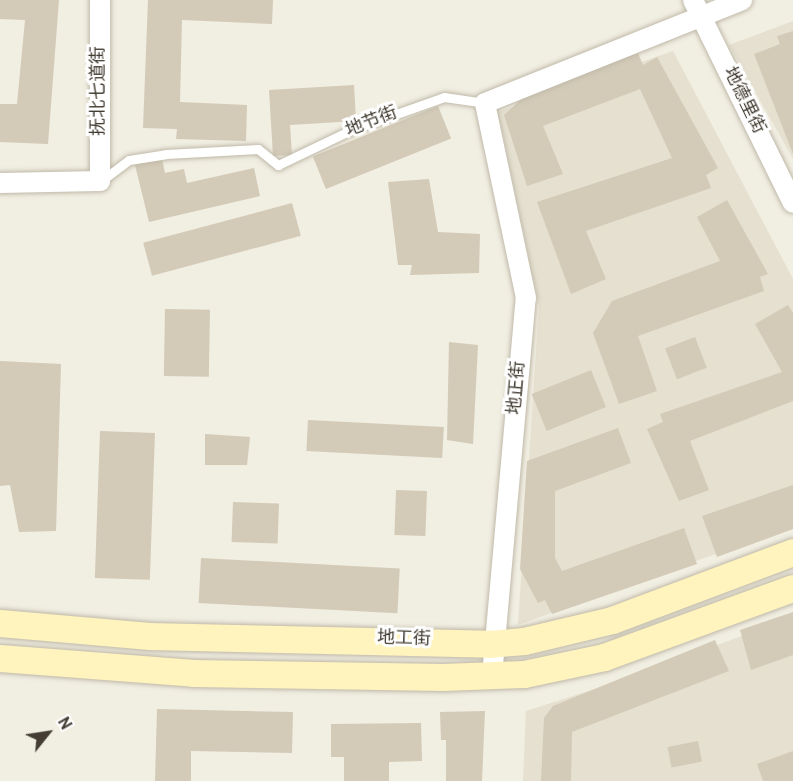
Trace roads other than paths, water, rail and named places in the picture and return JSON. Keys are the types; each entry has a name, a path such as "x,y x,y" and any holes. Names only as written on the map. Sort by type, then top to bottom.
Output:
{"main road":[{"name":"地工街","path":"0,623 149,636 494,643 577,631 793,552"},
{"name":"地工街","path":"0,658 193,674 492,676 561,669 604,657 793,588"}],"street":[{"name":"抚北七道街","path":"100,0 100,182"},
{"path":"485,103 697,8 742,0"},
{"name":"地德里街","path":"697,8 793,203"},
{"name":"地正街","path":"485,103 526,298 492,676"},
{"path":"0,183 100,182"}],"lane":[{"name":"地节街","path":"100,182 129,160 166,154 258,149 278,165 351,130 444,97 485,103"}]}
